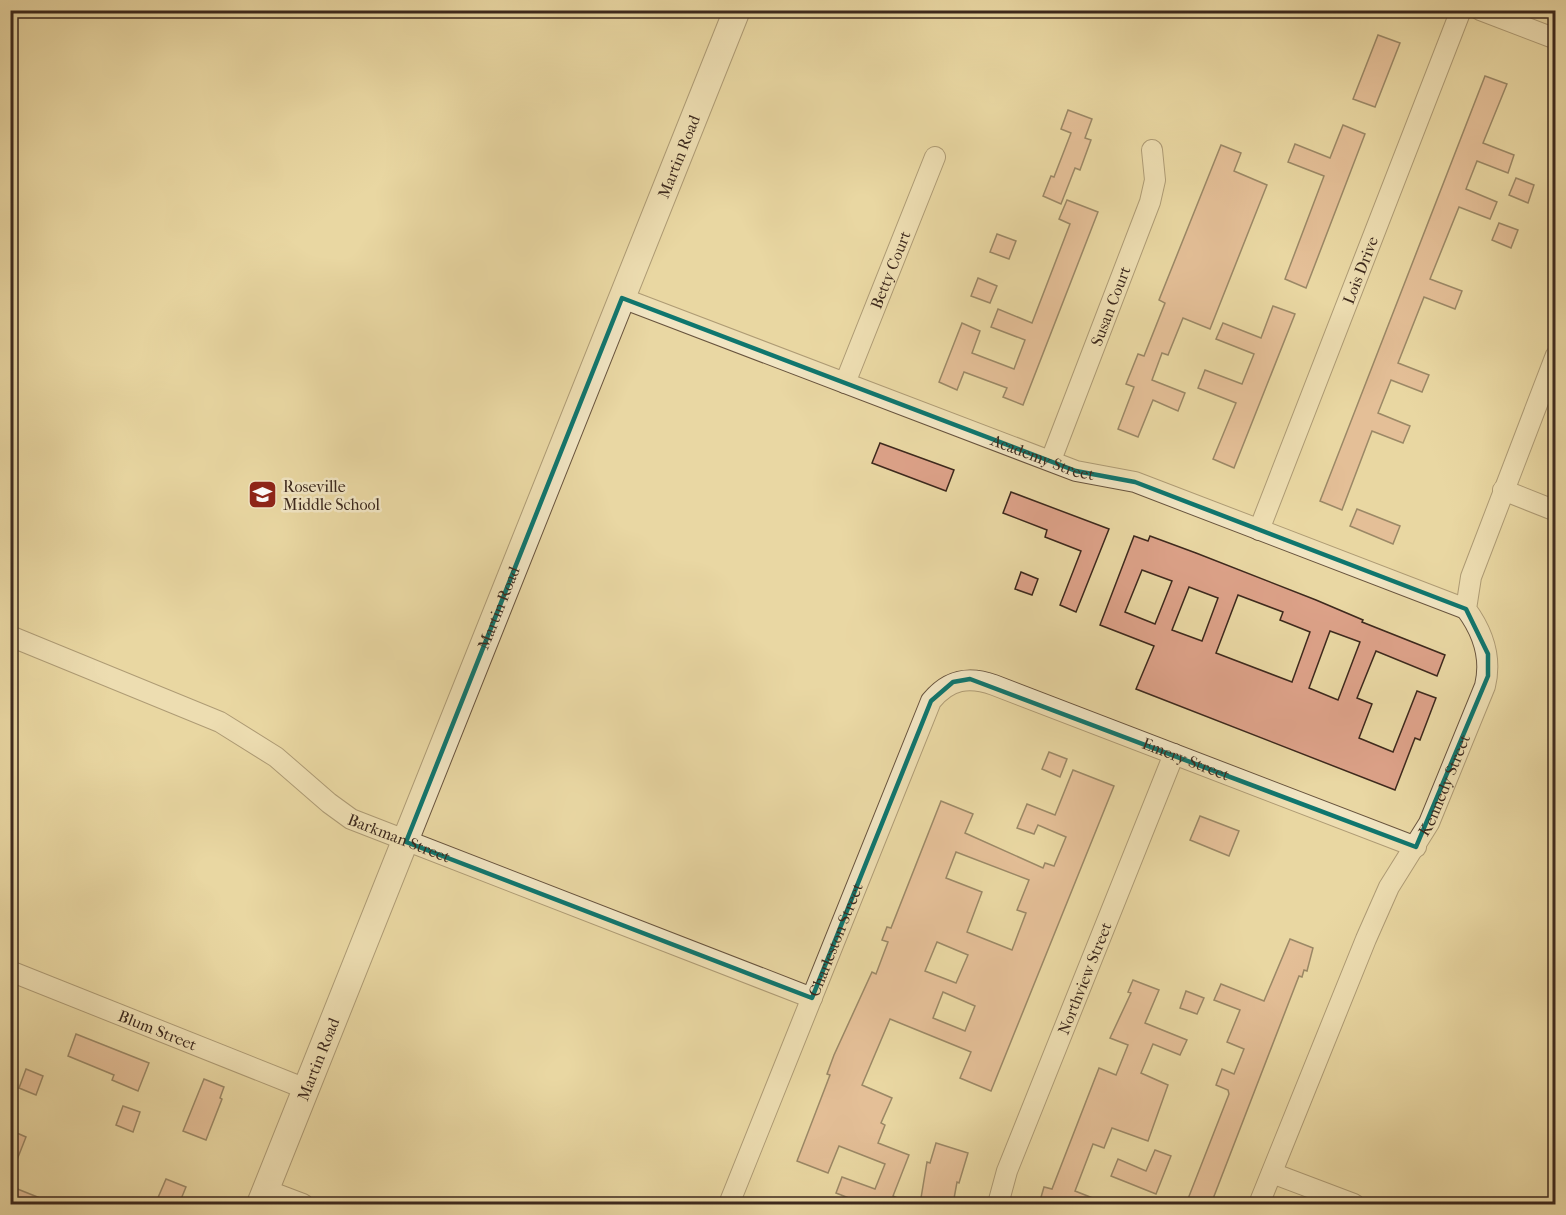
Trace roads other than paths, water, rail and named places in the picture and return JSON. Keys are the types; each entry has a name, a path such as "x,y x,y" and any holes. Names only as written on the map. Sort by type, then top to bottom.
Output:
{"street":[{"name":"Martin Road","path":"263,1197 737,10"},
{"name":"Lois Drive","path":"1259,530 1461,10"},
{"path":"1480,10 1556,39"},
{"name":"Susan Court","path":"1051,460 1150,202 1155,180 1152,150"},
{"name":"Betty Court","path":"845,383 935,157"},
{"name":"Academy Street","path":"622,298 1076,471 1135,482 1466,609"},
{"path":"1466,609 1471,577 1556,355"},
{"path":"1503,490 1556,511"},
{"name":"Kennedy Street","path":"1259,1204 1366,939 1389,887 1416,847 1442,793 1488,676 1488,654 1474,620 1466,609"},
{"name":"Barkman Street","path":"10,636 220,722 276,757 351,819 812,998"},
{"name":"Emery Street","path":"953,682 970,679 982,681 1416,847"},
{"name":"Charleston Street","path":"729,1204 931,701 940,690 953,682"},
{"name":"Northview Street","path":"998,1204 1007,1171 1174,754"},
{"name":"Blum Street","path":"10,971 306,1089"},
{"path":"1272,1173 1354,1204"},
{"path":"263,1197 303,1204"}],"place":[{"name":"Roseville Middle School","path":"262,495"}]}
